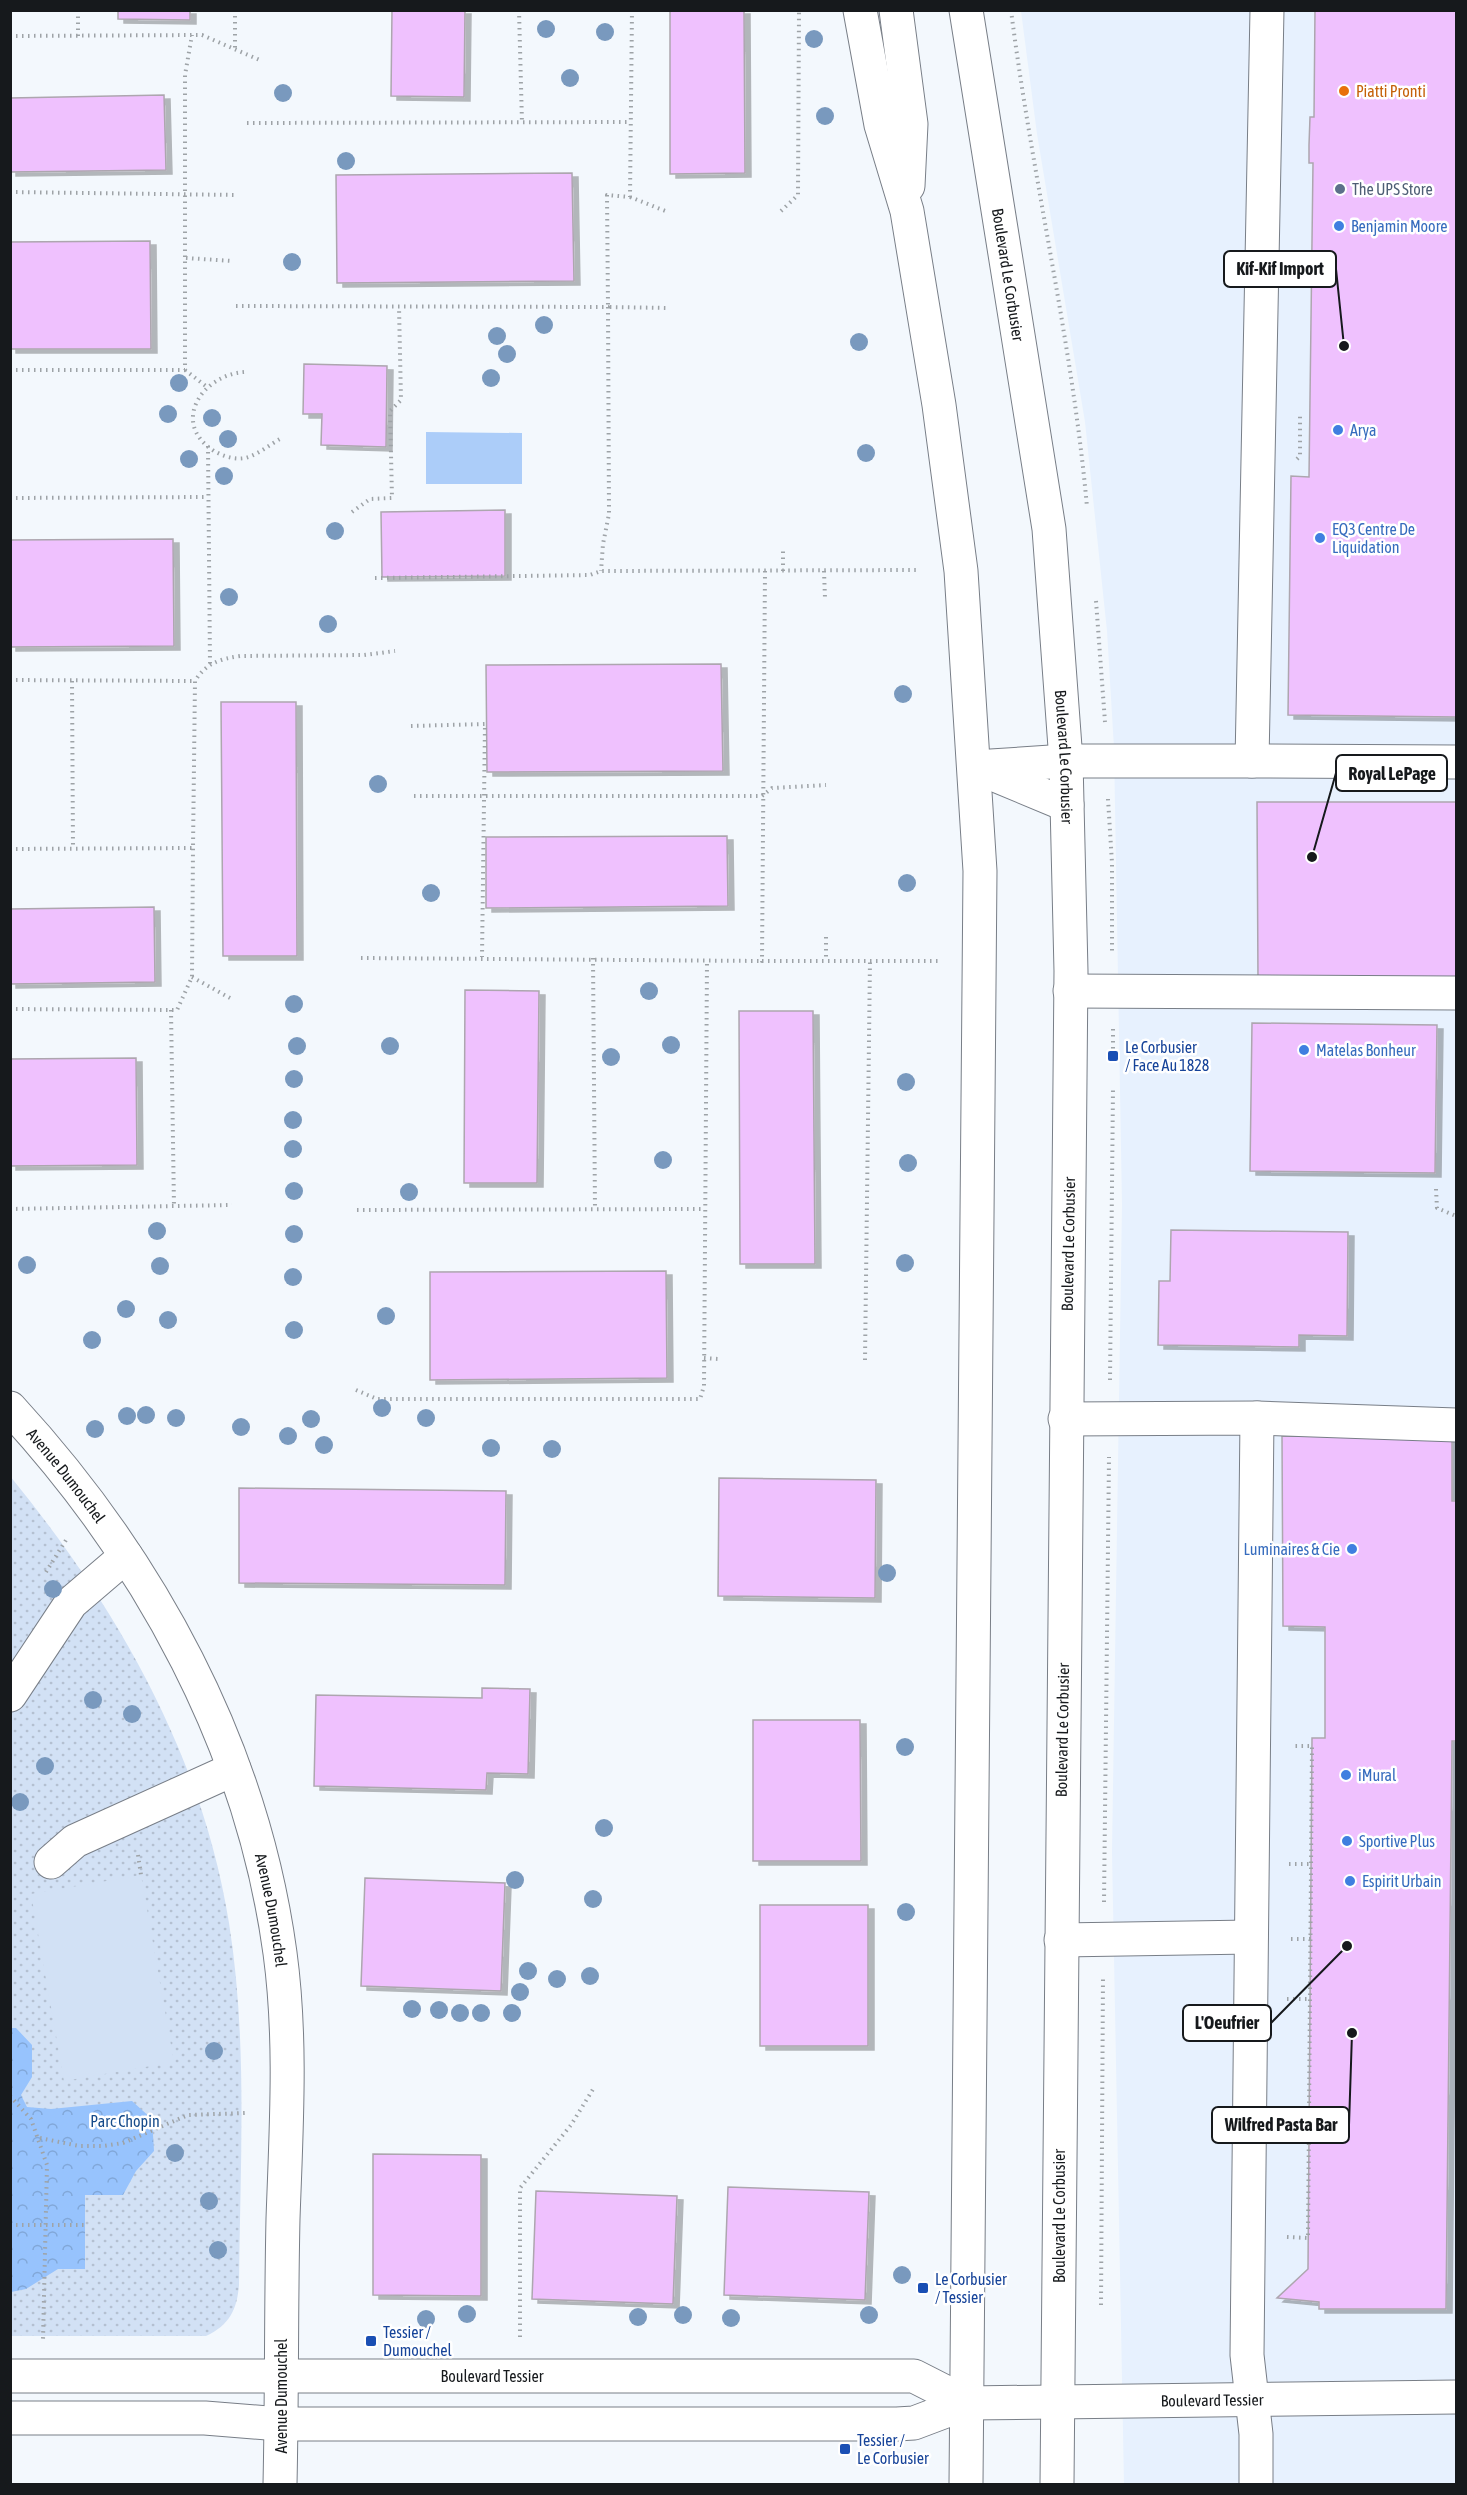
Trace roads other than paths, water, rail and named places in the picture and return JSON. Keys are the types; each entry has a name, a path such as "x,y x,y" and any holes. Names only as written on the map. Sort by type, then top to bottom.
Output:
{"street":[{"path":"860,10 881,124 907,212 925,311 956,524 970,667 980,871 966,2484"},
{"path":"896,10 911,124 907,212"},
{"name":"Boulevard Le Corbusier","path":"966,10 1047,518 1066,761 1070,991 1057,2484"},
{"path":"1252,761 1267,10"},
{"path":"975,767 1066,761 1456,762"},
{"path":"975,767 1067,805"},
{"path":"1070,991 1456,993"},
{"name":"Avenue Dumouchel","path":"10,1408 66,1473 126,1556 169,1622 217,1724 234,1769 267,1878 281,1955 284,1994 286,2089 280,2484"},
{"path":"1256,2484 1253,2399 1247,2355 1257,1418"},
{"path":"1065,1419 1257,1418 1456,1425"},
{"path":"10,1695 71,1603 126,1556"},
{"path":"51,1862 75,1841 234,1769"},
{"path":"1061,1940 1251,1937"},
{"name":"Boulevard Tessier","path":"10,2376 914,2376 967,2403"},
{"name":"Boulevard Tessier","path":"10,2418 205,2418 280,2424 897,2424 914,2423 967,2403 1456,2397"}],"place":[{"name":"Piatti Pronti","path":"1344,91"},
{"name":"The UPS Store","path":"1340,189"},
{"name":"Benjamin Moore","path":"1339,226"},
{"name":"Kif-Kif Import","path":"1344,346"},
{"name":"Arya","path":"1338,430"},
{"name":"EQ3 Centre De Liquidation","path":"1320,538"},
{"name":"Royal LePage","path":"1312,857"},
{"name":"Matelas Bonheur","path":"1304,1050"},
{"name":"Le Corbusier / Face Au 1828","path":"1113,1056"},
{"name":"Luminaires & Cie","path":"1352,1549"},
{"name":"iMural","path":"1346,1775"},
{"name":"Sportive Plus","path":"1347,1841"},
{"name":"Espirit Urbain","path":"1350,1881"},
{"name":"L'Oeufrier","path":"1347,1946"},
{"name":"Wilfred Pasta Bar","path":"1352,2033"},
{"name":"Le Corbusier / Tessier","path":"923,2288"},
{"name":"Tessier / Dumouchel","path":"371,2341"},
{"name":"Tessier / Le Corbusier","path":"845,2449"}],"park label":[{"name":"Parc Chopin","path":"125,2121"}]}
